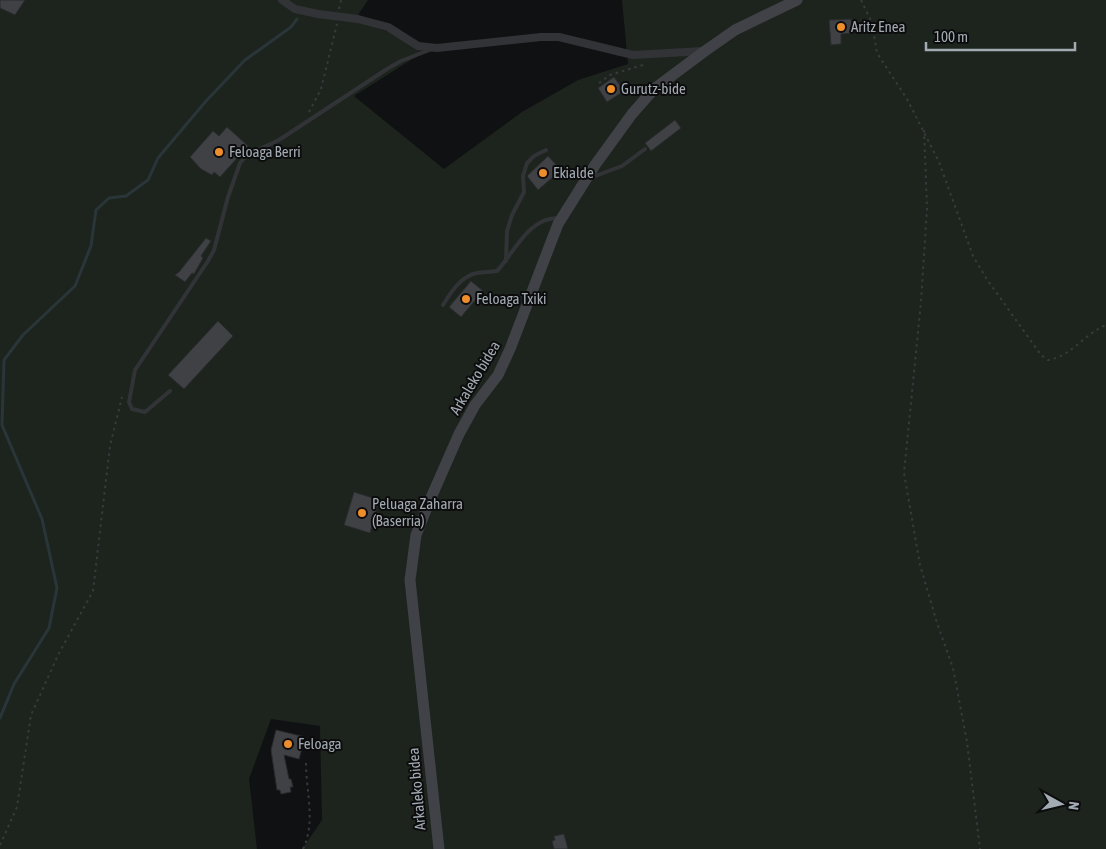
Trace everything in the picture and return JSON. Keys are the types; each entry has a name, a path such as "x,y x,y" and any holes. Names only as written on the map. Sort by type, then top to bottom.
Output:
{"street":[{"path":"282,0 295,9 374,22 388,27 418,46 437,48 541,37 559,37 634,55 705,51"},
{"name":"Arkaleko bidea","path":"439,849 410,580 416,535 430,500 459,434 475,405 498,375 510,350 562,218 585,180 632,114 654,89 735,30 797,0"}],"lane":[{"path":"170,391 145,412 132,408 129,402 134,370 214,250 240,163 247,155 302,125 394,64 437,48"},
{"path":"585,180 622,166 645,149"},
{"path":"506,261 507,231 512,215 524,192 523,176 527,164 534,156 546,150"},
{"path":"443,305 452,290 465,278 475,273 496,271 540,220 549,217 562,218"}],"path":[{"path":"302,125 321,89 341,0"},
{"path":"861,0 872,23 877,53 924,129 939,162 973,256 986,278 1041,355 1048,360 1060,358 1094,330 1106,325"},
{"path":"599,82 610,75 653,61"},
{"path":"924,129 927,208 921,302 904,473 920,565 937,623 953,668 967,742 980,849"},
{"path":"0,845 17,808 31,715 58,655 93,591 110,446 124,394"},
{"path":"303,849 308,837 310,824 306,763"}],"shaded area":[{"path":"0,0 368,0 356,18 428,49 354,96 444,169 522,112 578,80 628,64 622,0 1106,0 1106,849 302,849 322,820 320,726 271,719 249,779 257,849 0,849"}],"building":[{"path":"0,0 25,0 15,15 0,8"},
{"name":"Aritz Enea","path":"851,19 853,33 841,34 841,44 831,45 829,20"},
{"name":"Gurutz-bide","path":"614,77 624,91 607,102 598,88"},
{"path":"675,120 681,128 651,151 645,143"},
{"name":"Feloaga Berri","path":"227,127 248,146 220,177 214,172 212,175 201,169 190,157 213,131 219,136"},
{"name":"Ekialde","path":"548,156 561,170 538,190 527,176"},
{"path":"206,238 211,241 201,256 203,258 194,274 192,273 185,282 175,275"},
{"name":"Feloaga Txiki","path":"471,281 483,291 461,317 449,307"},
{"path":"218,321 233,336 184,389 168,375"},
{"name":"Peluaga Zaharra (Baserria)","path":"354,492 379,500 370,533 344,525"},
{"path":"276,730 305,737 299,759 284,755 289,779 291,779 293,787 290,787 291,792 281,794 280,790 277,790 271,750"},
{"path":"564,834 568,849 554,849 552,841 555,840 554,836"}],"waterway":[{"path":"0,718 14,684 49,628 57,588 42,519 2,425 4,360 23,335 75,286 91,246 96,210 109,198 126,196 148,180 158,158 206,101 245,60 291,27 297,19"}],"place":[{"name":"Aritz Enea","path":"841,27"},
{"name":"Gurutz-bide","path":"611,89"},
{"name":"Feloaga Berri","path":"219,152"},
{"name":"Ekialde","path":"543,173"},
{"name":"Feloaga Txiki","path":"466,299"},
{"name":"Peluaga Zaharra (Baserria)","path":"362,513"},
{"name":"Feloaga","path":"288,744"}]}
